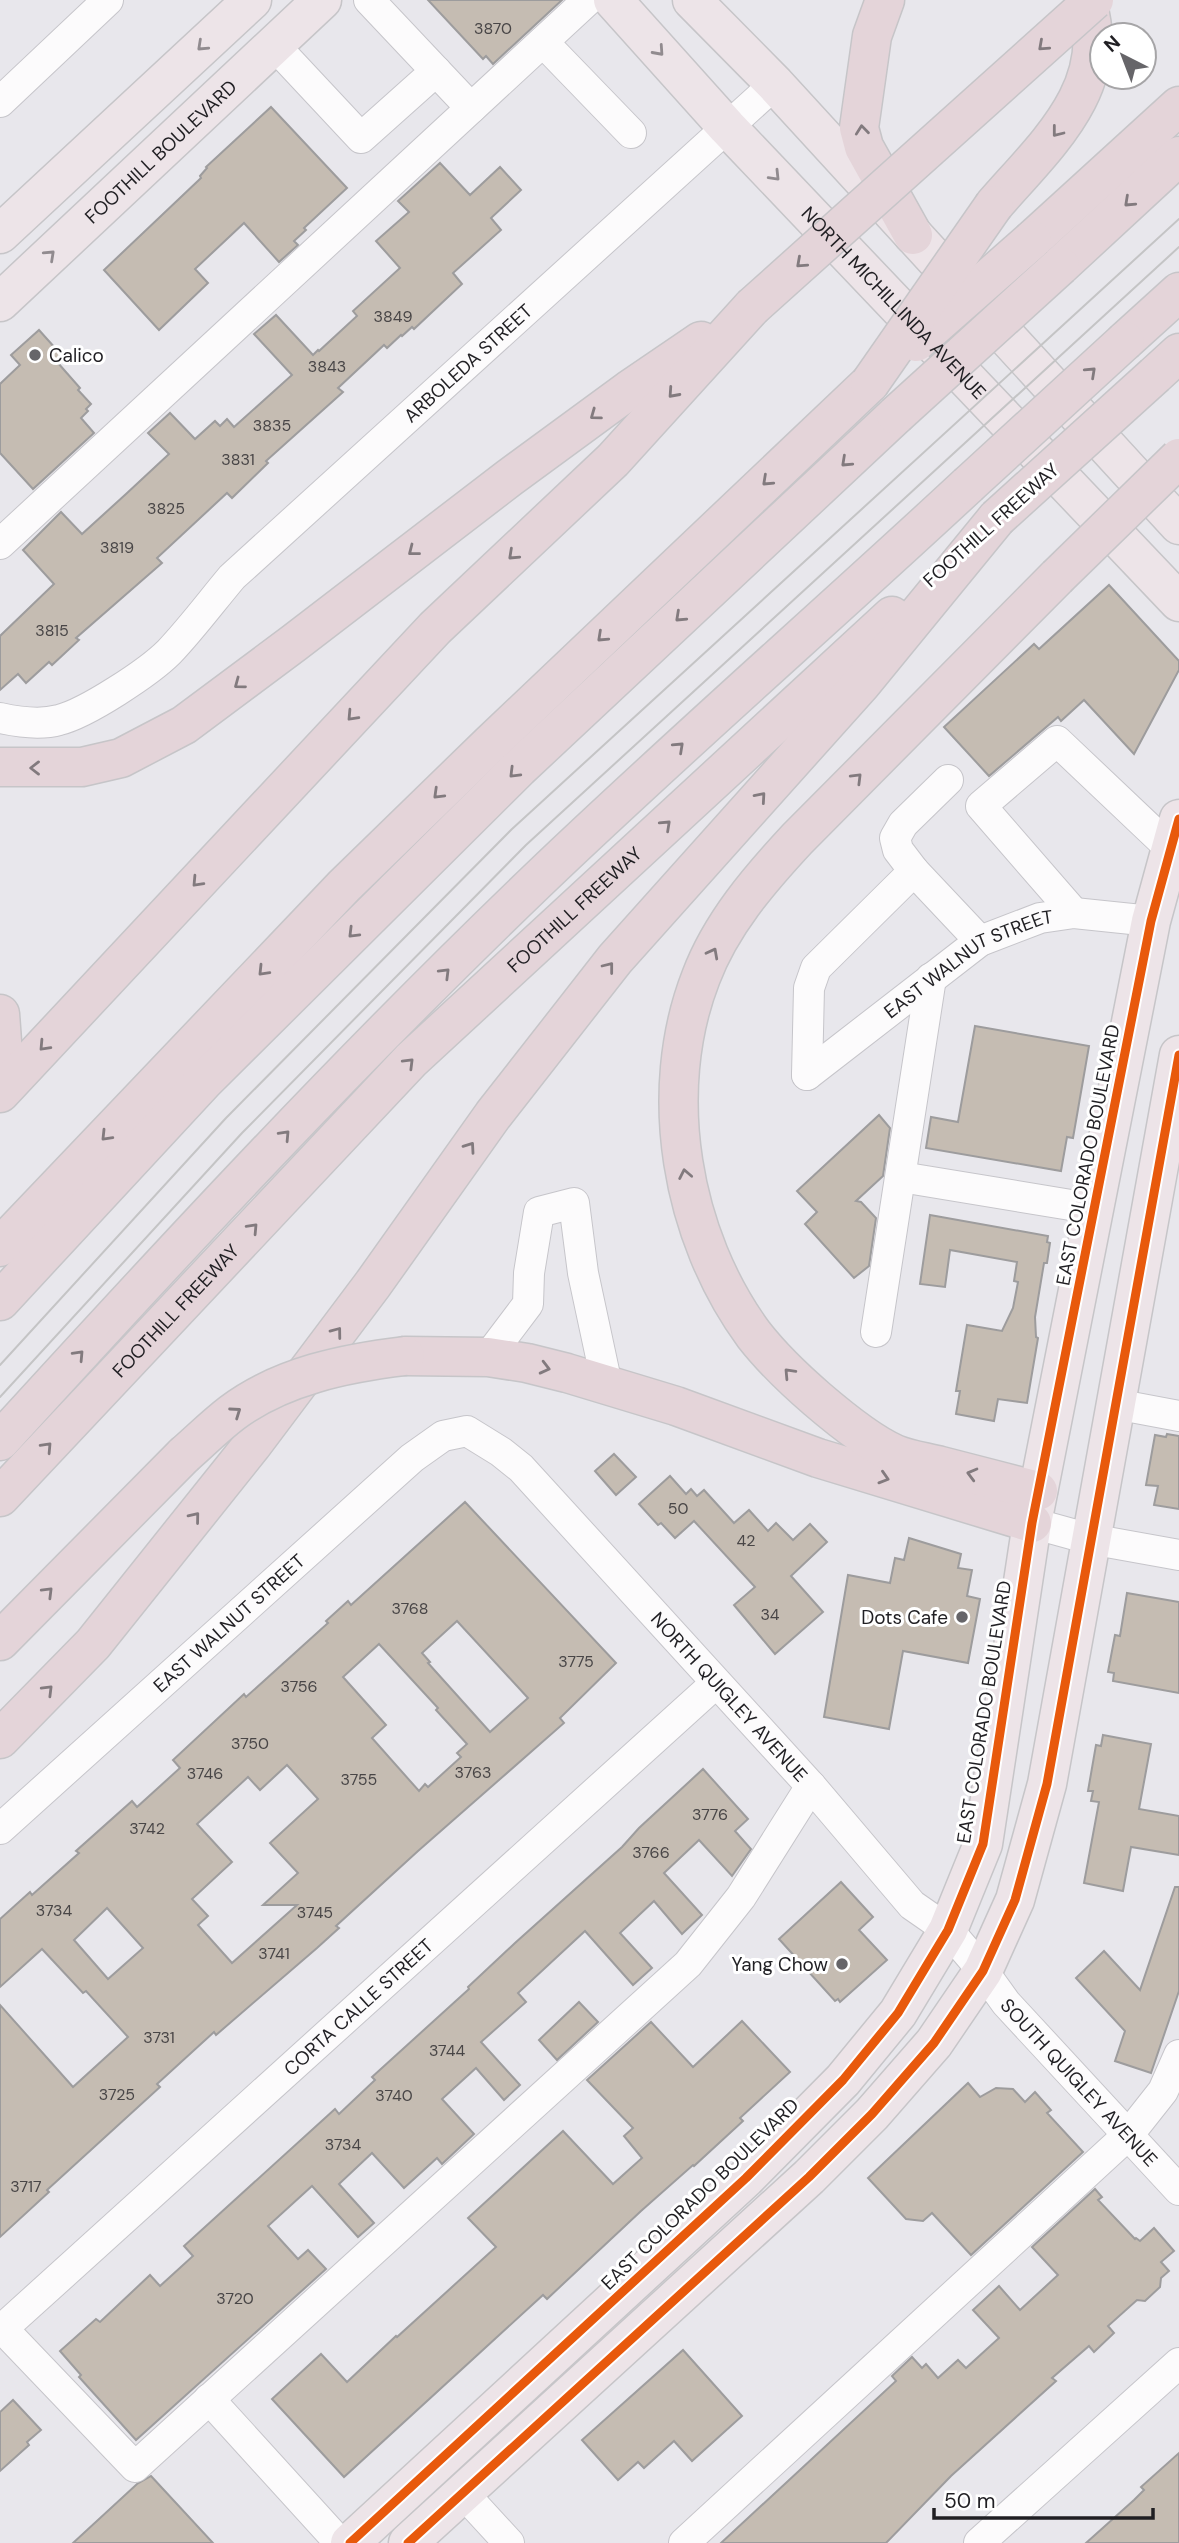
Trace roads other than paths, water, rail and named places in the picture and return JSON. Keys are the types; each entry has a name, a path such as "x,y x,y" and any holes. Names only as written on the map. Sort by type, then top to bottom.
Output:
{"highway":[{"path":"886,0 872,36 859,128 864,147 913,235"},
{"path":"870,383 994,205 1061,128 1089,75 1093,22 1086,0"},
{"path":"0,1093 435,628 613,460 752,307 1094,0"},
{"path":"0,1247 344,886 490,744 870,383 1179,106"},
{"path":"0,1301 203,1082 519,768 896,415 1179,156"},
{"path":"0,1441 318,1099 538,880 687,740 1179,292"},
{"path":"0,767 82,767 121,758 184,726 520,470 629,390 752,307"},
{"name":"FOOTHILL FREEWAY","path":"0,1497 411,1060 1167,364"},
{"path":"1035,1507 895,1454 839,1419 797,1382 754,1335 723,1284 696,1219 681,1152 679,1080 684,1031 701,976 727,925 760,880 797,839 1057,577 1179,458"},
{"path":"0,1739 93,1644 244,1455 373,1284 493,1115 615,959 862,683 997,518"},
{"path":"0,1014 3,1055 0,1069"},
{"path":"0,1641 184,1455 233,1412 293,1381 361,1361 405,1356 488,1357 527,1363 676,1406 818,1458 1035,1507"}],"main road":[{"path":"0,234 252,0"},
{"name":"FOOTHILL BOULEVARD","path":"0,302 322,0"},
{"name":"NORTH MICHILLINDA AVENUE","path":"613,0 727,127 1179,602"},
{"path":"692,0 775,84 1177,520"},
{"name":"EAST COLORADO BOULEVARD","path":"350,2543 746,2178 824,2100 898,2013 948,1930 983,1844 1035,1507 1151,921 1175,834"},
{"path":"408,2543 818,2168 872,2114 934,2043 983,1971 1015,1900 1047,1784 1179,1055"}],"street":[{"path":"0,102 108,0"},
{"path":"369,0 471,108"},
{"path":"0,544 588,0"},
{"path":"543,42 631,133"},
{"path":"274,45 361,138 436,71"},
{"name":"ARBOLEDA STREET","path":"0,719 18,722 59,720 97,702 142,674 169,652 232,577 775,84"},
{"path":"1074,913 981,806 1057,741 1175,834"},
{"path":"948,780 902,824 895,838 898,850 914,871 980,941"},
{"name":"EAST WALNUT STREET","path":"914,871 816,968 809,988 807,1075 980,941 1040,918 1074,913 1151,921"},
{"path":"876,1332 931,978"},
{"path":"901,1177 1095,1209"},
{"path":"488,1357 528,1304 528,1273 539,1212 574,1203 583,1273 607,1385"},
{"path":"1115,1404 1168,1414 1162,1424 1179,1433"},
{"name":"EAST WALNUT STREET","path":"0,1829 412,1458 443,1436 467,1431"},
{"name":"NORTH QUIGLEY AVENUE","path":"467,1431 521,1468 811,1786 912,1905 948,1930 983,1971"},
{"path":"1035,1507 1090,1539 1179,1555"},
{"name":"CORTA CALLE STREET","path":"2,2330 716,1683"},
{"path":"2,2330 135,2468 688,1964 741,1897 811,1786"},
{"name":"SOUTH QUIGLEY AVENUE","path":"983,1971 1006,2003 1179,2190"},
{"path":"684,2543 1129,2134 1163,2091 1179,2055"},
{"path":"979,2543 1179,2363"},
{"path":"209,2399 340,2543"},
{"path":"463,2493 509,2543"}],"tram line":[{"path":"0,1365 226,1118 512,829 1179,219"},
{"path":"0,1397 242,1133 526,845 1179,247"}],"place":[{"name":"Calico","path":"35,355"},
{"name":"Dots Cafe","path":"962,1617"},
{"name":"Yang Chow","path":"842,1964"}]}
